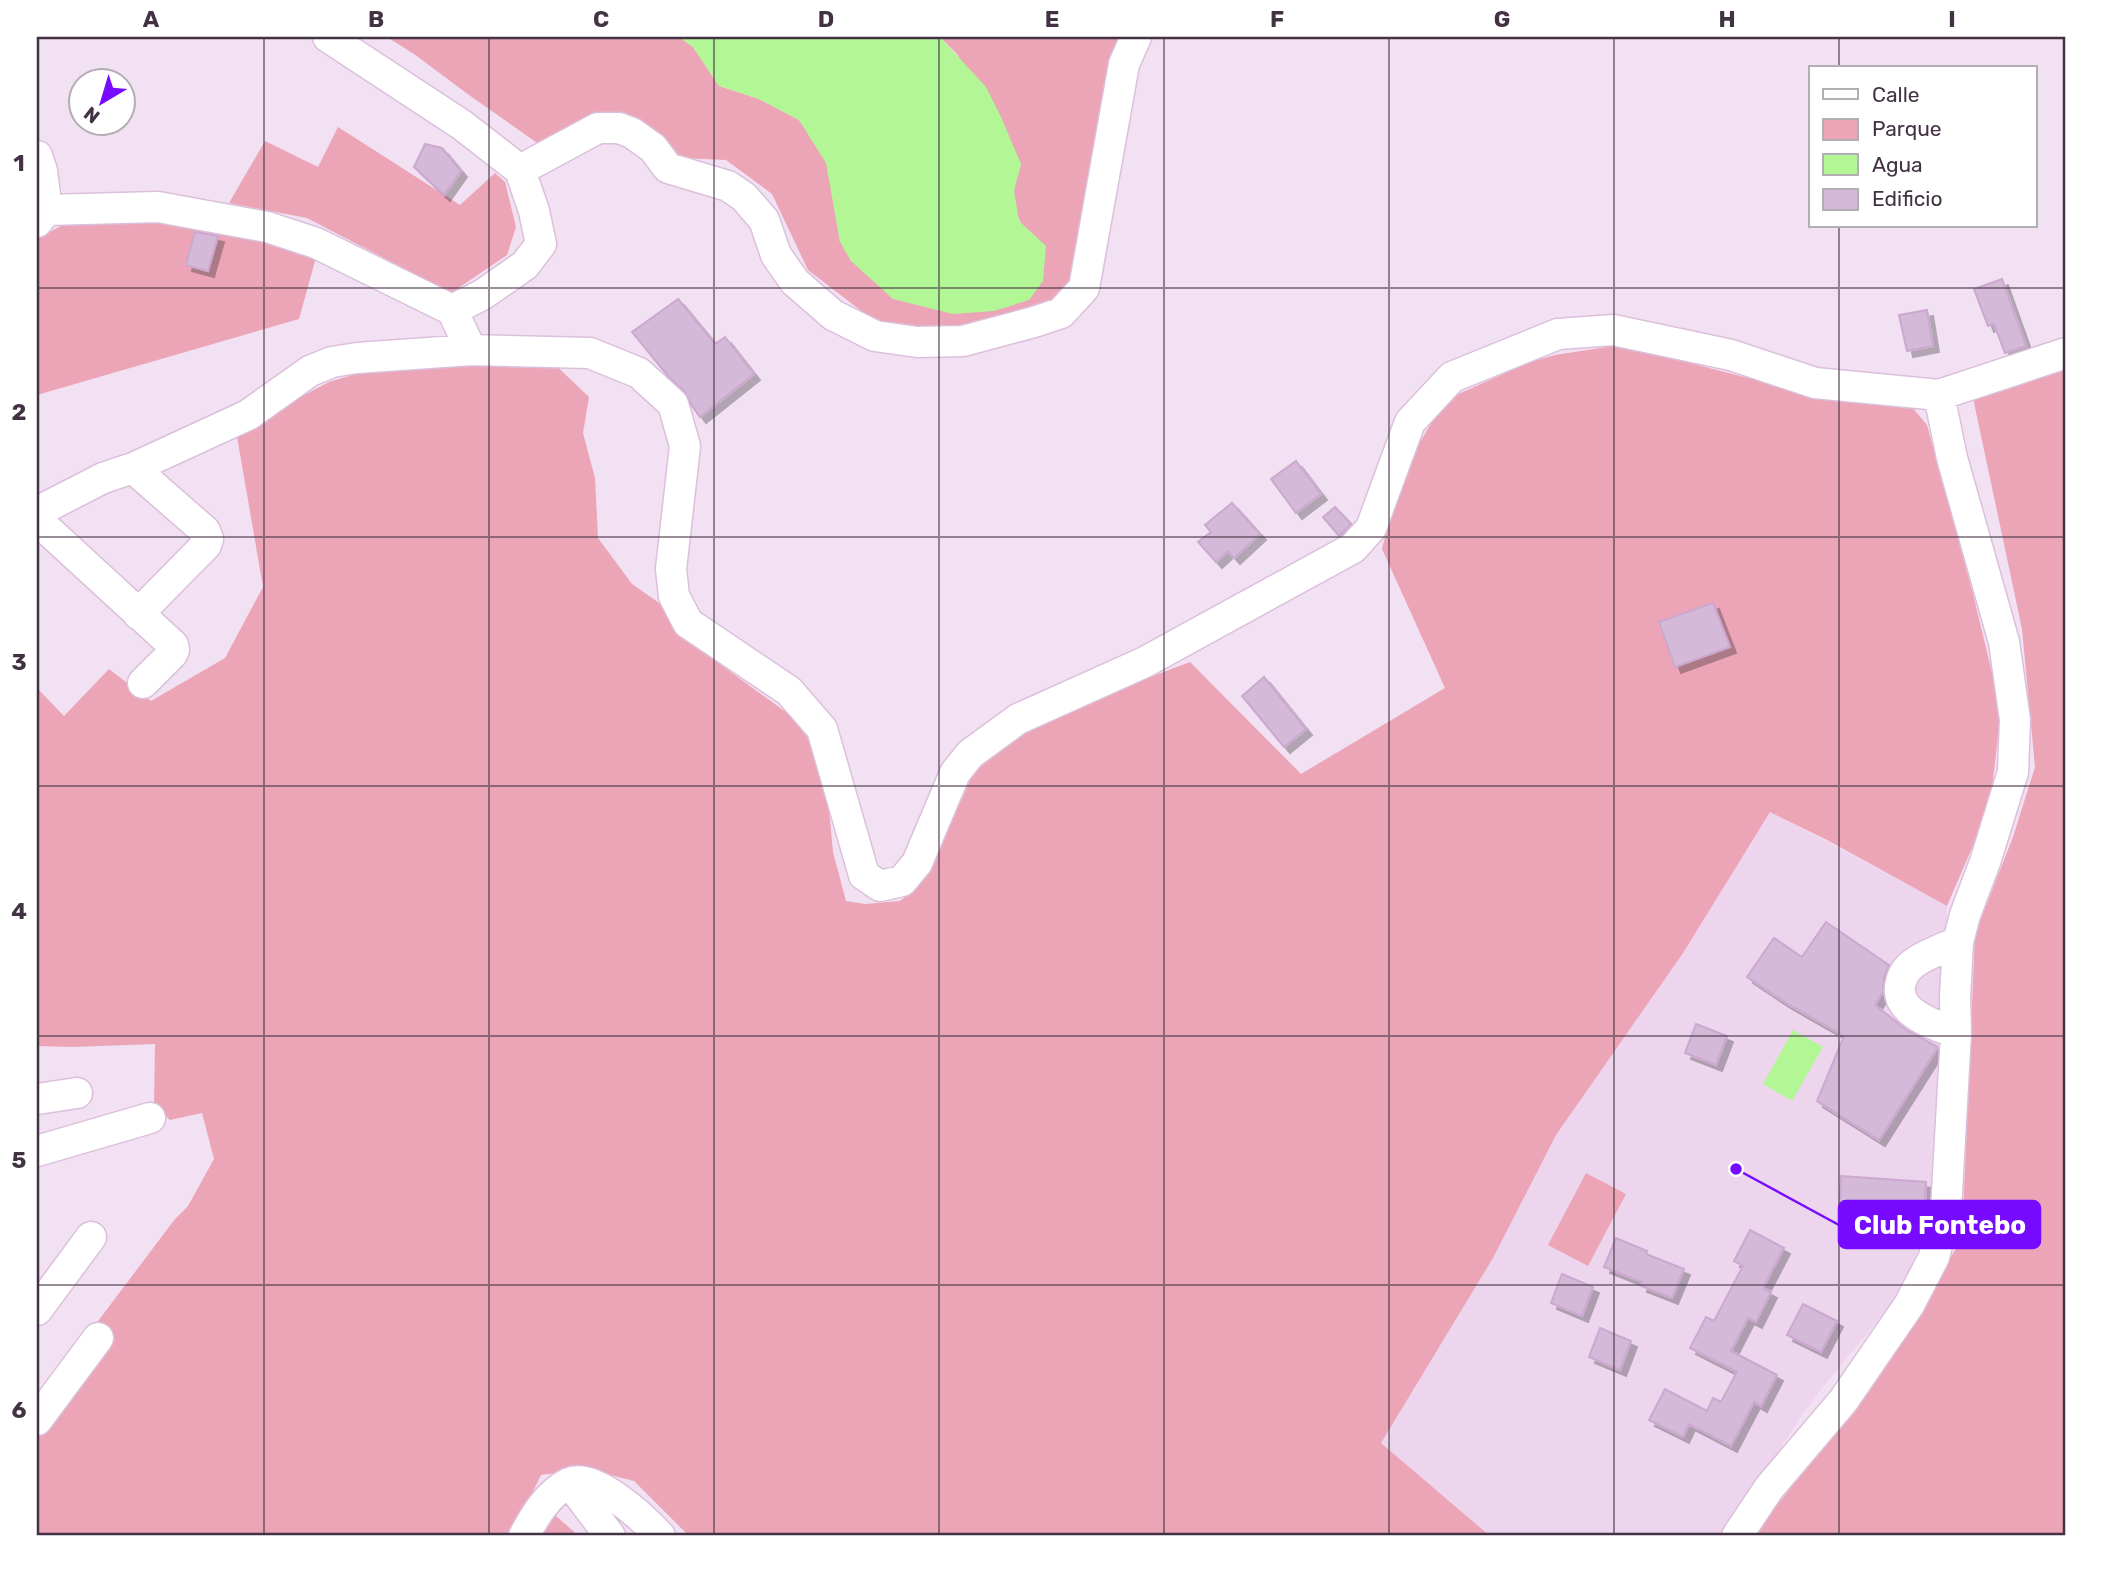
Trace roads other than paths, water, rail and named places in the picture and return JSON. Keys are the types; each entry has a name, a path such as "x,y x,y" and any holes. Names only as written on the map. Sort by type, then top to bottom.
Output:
{"street":[{"path":"328,37 462,125 520,170 534,211 541,244 525,265 482,295 452,310"},
{"path":"520,170 598,128 619,128 632,133 653,148 668,169 728,186 744,197 764,220 776,255 795,282 833,315 875,336 917,342 963,341 1061,313 1084,288 1124,64 1136,37"},
{"path":"37,156 42,171 42,216 158,207 267,227 316,243 452,310 471,350"},
{"path":"37,512 103,478 133,468 248,415 310,371 332,362 471,350 590,353 639,373 673,404 685,446 671,569 674,596 688,623 789,691 822,729 864,875 880,886 902,881 917,863 955,773 970,754 1018,719 1145,662 1353,548 1371,528 1410,422 1452,377 1558,334 1613,330 1731,355 1815,383 1939,395 2066,353"},
{"path":"1737,1536 1769,1488 1843,1401 1909,1305 1934,1257 1946,1210 1958,942 2013,772 2015,720 2004,642 1952,458 1939,395"},
{"path":"133,468 205,531 208,539 206,545 138,614"},
{"path":"37,520 173,645 174,650 143,683"},
{"path":"1956,1033 1931,1024 1912,1012 1902,1002 1899,986 1904,972 1916,961 1958,942"},
{"path":"37,1099 77,1093"},
{"path":"37,1151 150,1118"},
{"path":"37,1310 91,1237"},
{"path":"37,1420 98,1338"},
{"path":"524,1536 547,1500 570,1483 579,1482 590,1484 626,1504 660,1536"},
{"path":"570,1483 610,1536"}],"water":[{"path":"679,37 940,37 986,87 1021,164 1014,191 1019,221 1046,246 1043,281 1029,300 994,311 953,314 893,299 851,261 840,242 826,163 799,120 759,99 719,86 693,47"},
{"path":"1793,1030 1823,1047 1792,1101 1763,1084"}],"place":[{"name":"Club Fontebo","path":"1736,1169"}]}
